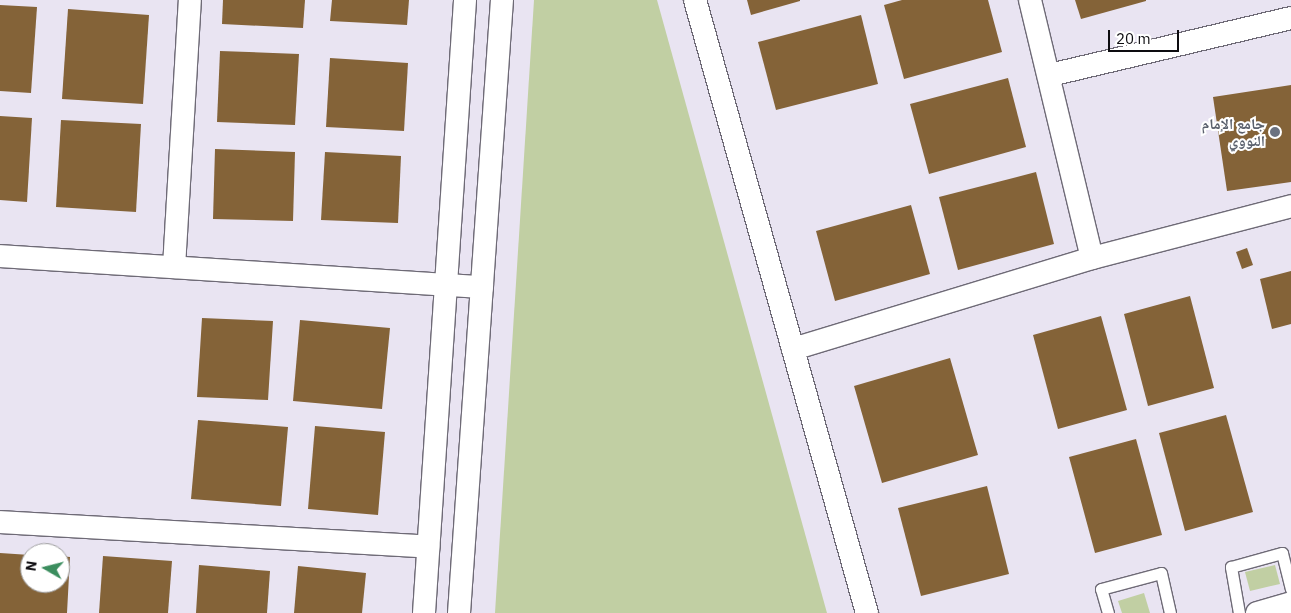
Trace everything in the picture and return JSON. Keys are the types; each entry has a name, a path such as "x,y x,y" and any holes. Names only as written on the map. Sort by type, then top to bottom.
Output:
{"street":[{"path":"174,267 190,0"},
{"path":"424,613 465,0"},
{"path":"459,613 502,0"},
{"path":"696,0 867,613"},
{"path":"1030,0 1050,75 1092,258"},
{"path":"1050,75 1291,18"},
{"path":"793,349 1092,258 1291,206"},
{"path":"0,256 482,287"},
{"path":"0,522 428,547"},
{"path":"1257,613 1291,602"}],"lane":[{"path":"1239,613 1231,567 1282,553 1291,589"},
{"path":"1108,613 1101,589 1161,573 1170,613"}],"green space":[{"path":"534,0 657,0 827,613 495,613"},
{"path":"1275,565 1280,584 1250,591 1245,572"},
{"path":"1144,593 1150,613 1122,613 1118,601"}],"building":[{"path":"223,0 305,0 303,28 222,24"},
{"path":"332,0 409,0 407,25 330,21"},
{"path":"747,0 800,0 800,1 751,15"},
{"path":"902,0 988,0 1002,52 904,79 884,5"},
{"path":"1075,0 1146,0 1146,1 1081,19"},
{"path":"0,5 37,7 31,93 0,91"},
{"path":"68,9 149,15 143,104 62,99"},
{"path":"861,15 878,84 776,110 758,42"},
{"path":"220,51 299,54 295,125 217,122"},
{"path":"330,58 408,63 404,131 326,127"},
{"path":"1008,78 1026,147 929,174 910,104"},
{"path":"1291,85 1291,182 1227,191 1213,97"},
{"path":"0,116 32,118 27,202 0,200"},
{"path":"61,120 141,124 136,212 56,207"},
{"path":"215,149 295,152 293,221 213,219"},
{"path":"325,152 401,156 398,223 321,220"},
{"path":"1036,172 1054,244 958,270 939,197"},
{"path":"911,205 930,274 835,301 816,231"},
{"path":"1247,248 1253,265 1242,269 1236,252"},
{"path":"1291,271 1291,324 1272,329 1260,279"},
{"path":"1190,296 1214,388 1148,406 1124,314"},
{"path":"1101,316 1127,410 1058,429 1033,335"},
{"path":"202,318 273,321 268,400 197,397"},
{"path":"300,320 390,328 382,409 293,401"},
{"path":"950,358 978,455 882,483 854,386"},
{"path":"1226,415 1253,512 1185,531 1159,433"},
{"path":"198,420 288,427 281,506 191,499"},
{"path":"315,426 385,432 378,515 308,509"},
{"path":"1136,439 1162,535 1095,553 1069,457"},
{"path":"987,486 1009,574 921,596 898,508"},
{"path":"0,553 20,554 20,593 68,593 67,613 0,613"},
{"path":"103,556 172,561 168,613 99,613"},
{"path":"199,565 270,571 267,613 196,613"},
{"path":"298,566 366,573 362,613 294,613"}],"place":[{"name":"جامع الإمام النووي","path":"1275,132"}]}
